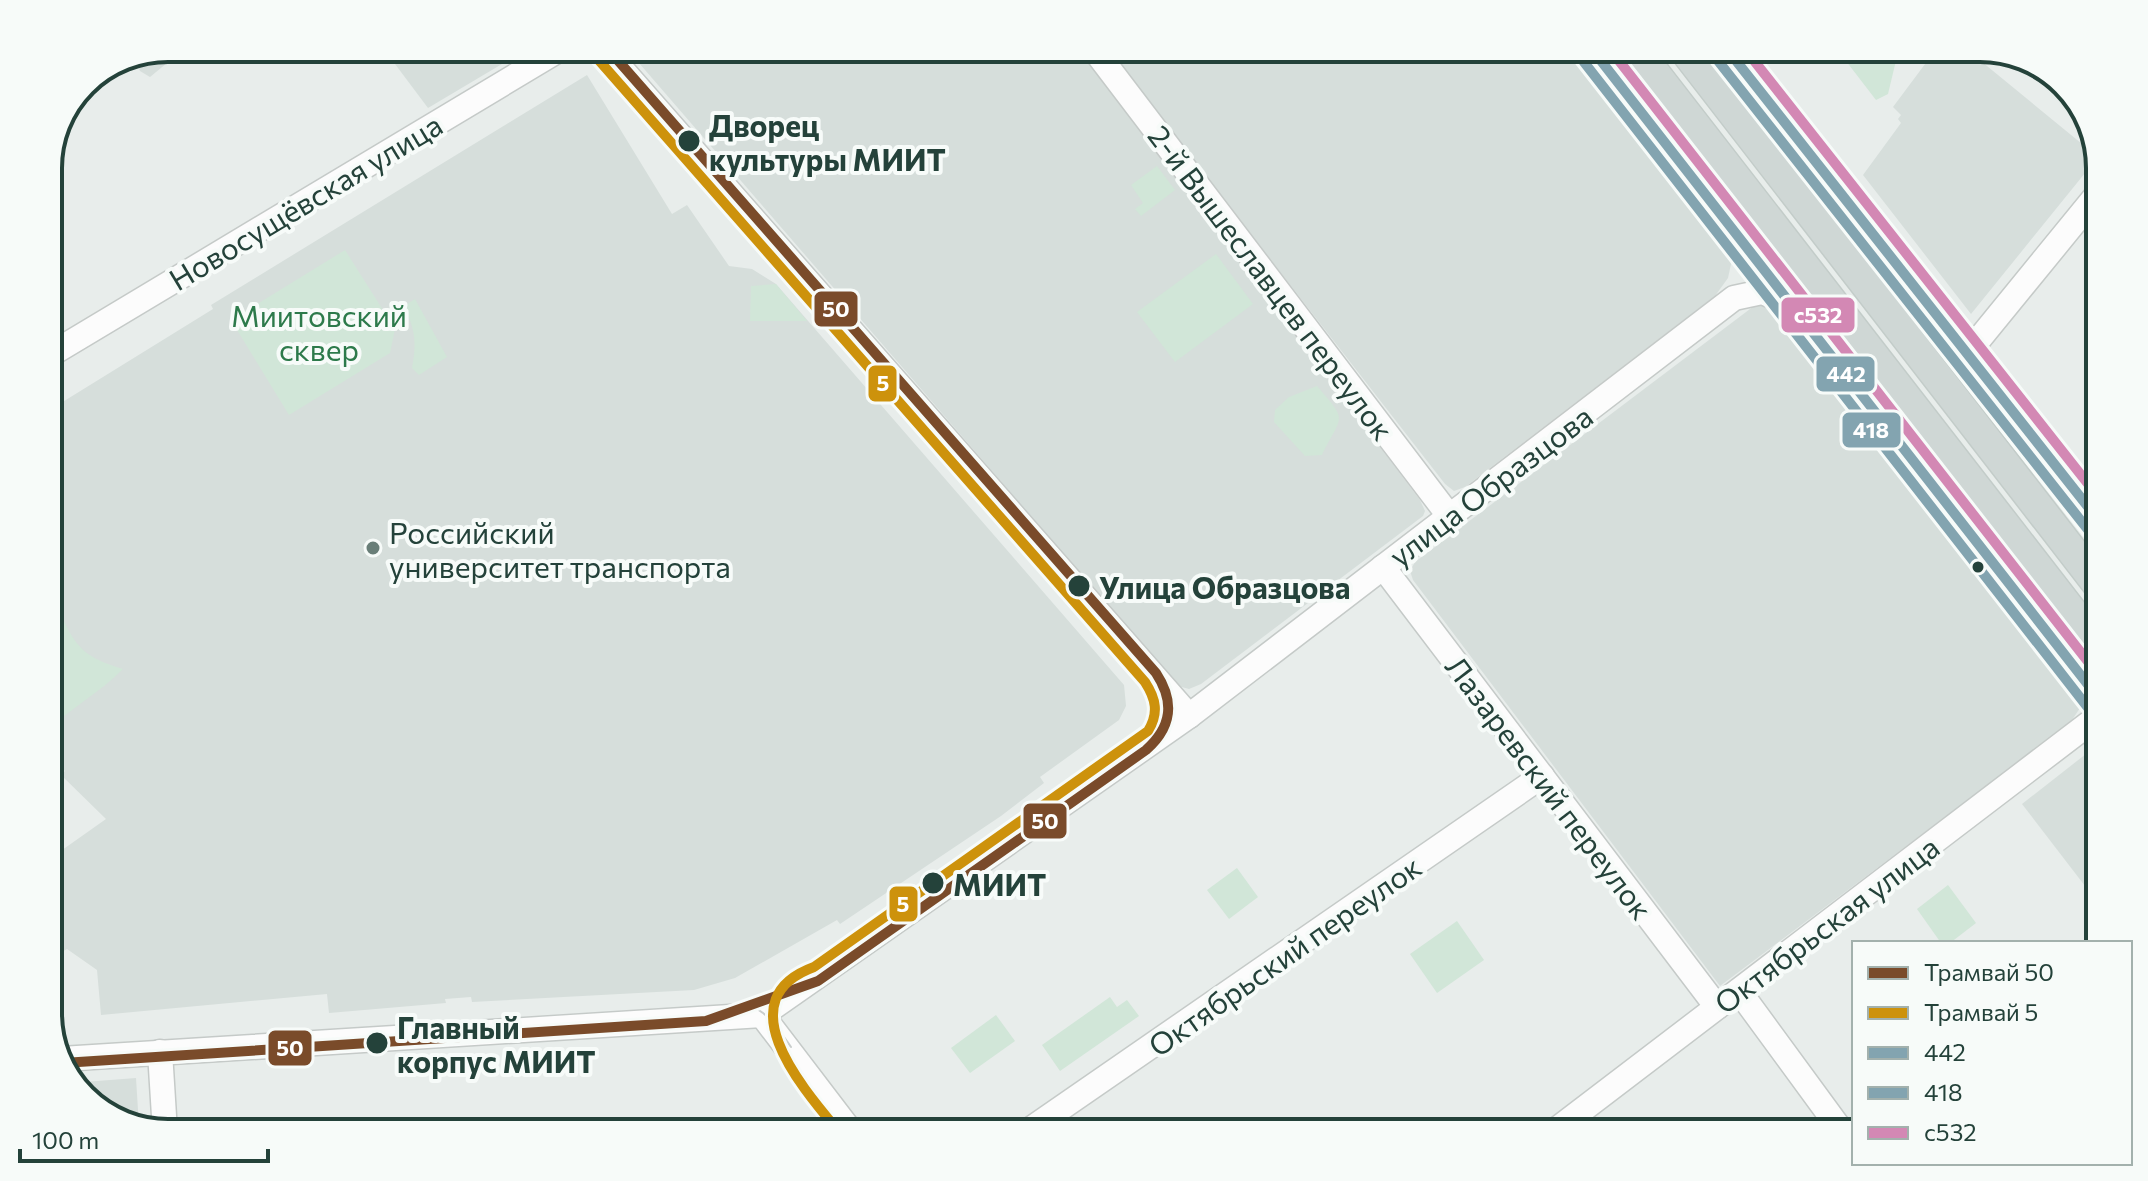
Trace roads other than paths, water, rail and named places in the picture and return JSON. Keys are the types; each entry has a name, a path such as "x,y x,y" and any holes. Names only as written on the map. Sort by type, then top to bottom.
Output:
{"main road":[{"path":"1602,62 2086,682"},
{"path":"1646,62 2086,630"},
{"path":"1694,62 2086,569"},
{"path":"1737,62 2086,504"}],"street":[{"name":"Новосущёвская улица","path":"62,348 539,62"},
{"path":"615,62 1189,716"},
{"name":"2-й Вышеславцев переулок","path":"1104,62 1450,517"},
{"path":"1967,354 2086,208"},
{"path":"1734,298 1746,272 1746,256 1741,241"},
{"path":"1734,298 1762,292 1789,303"},
{"name":"улица Образцова","path":"762,1015 1189,716 1734,298"},
{"name":"Лазаревский переулок","path":"1383,567 1717,1007"},
{"name":"Октябрьская улица","path":"1570,1119 2086,726"},
{"name":"Октябрьский переулок","path":"1045,1119 1542,776"},
{"path":"1739,991 1833,1119"},
{"path":"72,1058 762,1015 841,1119"},
{"path":"160,1052 164,1119"}],"tram line":[{"name":"5","path":"600,62 1145,682 1154,700 1154,718 1148,731 814,967 788,982 775,1001 773,1023 780,1047 793,1071 829,1119"},
{"name":"50","path":"74,1062 706,1021 818,981 1146,750 1166,723 1168,704 1156,673 619,62"},
{"path":"728,1005 739,1004 758,1009 791,1047"}],"place":[{"name":"Дворец культуры МИИТ","path":"689,141"},
{"name":"Российский университет транспорта","path":"373,548"},
{"name":"Улица Образцова","path":"1079,586"},
{"name":"МИИТ","path":"933,883"},
{"name":"Главный корпус МИИТ","path":"377,1043"}],"park label":[{"name":"Миитовский сквер","path":"319,331"}]}
